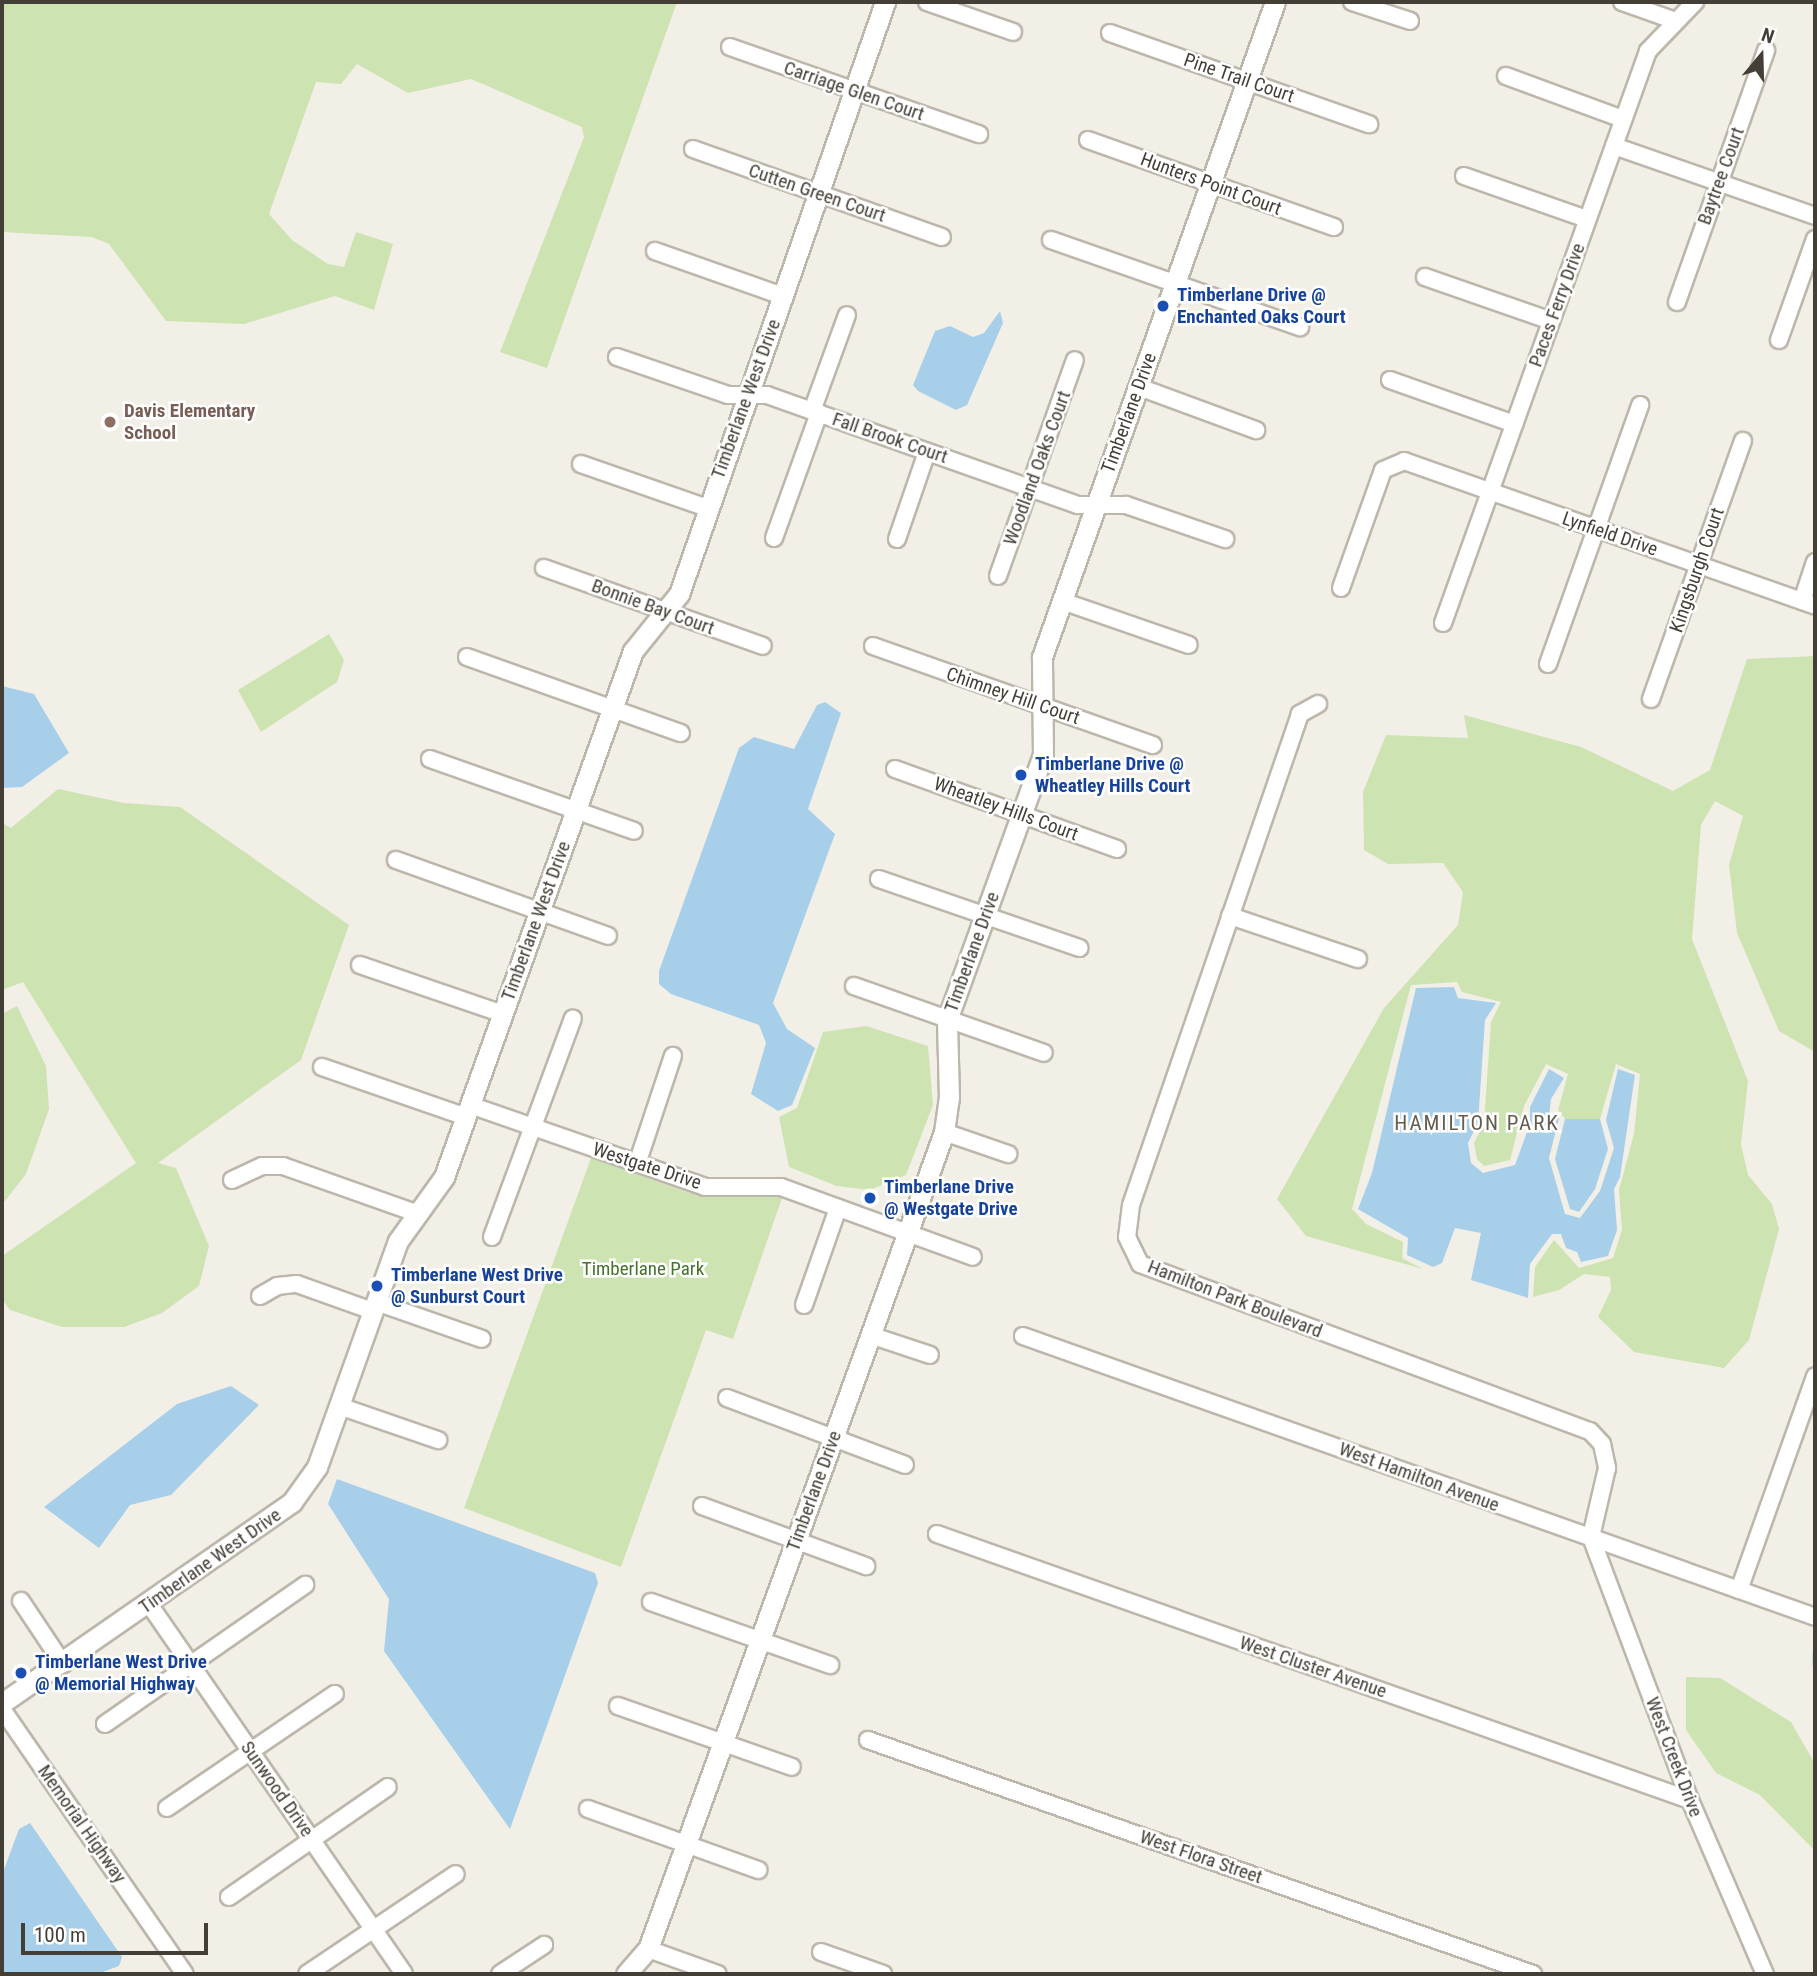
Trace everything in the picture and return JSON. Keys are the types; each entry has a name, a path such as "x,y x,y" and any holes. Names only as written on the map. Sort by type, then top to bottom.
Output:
{"street":[{"name":"Timberlane West Drive","path":"2,1703 63,1664 292,1502 317,1467 397,1241 444,1177 633,651 668,613 783,296 885,2"},
{"path":"927,2 1013,32"},
{"name":"Timberlane Drive","path":"626,1974 648,1949 944,1132 949,1097 947,1020 1043,755 1042,657 1275,2"},
{"path":"1352,2 1410,21"},
{"path":"1622,2 1676,21"},
{"name":"Paces Ferry Drive","path":"1443,623 1648,51 1695,2"},
{"name":"Pine Trail Court","path":"1110,33 1369,124"},
{"name":"Carriage Glen Court","path":"730,47 979,134"},
{"name":"Baytree Court","path":"1677,302 1766,50"},
{"path":"1506,76 1623,119"},
{"name":"Hunters Point Court","path":"1088,140 1334,227"},
{"path":"1614,146 1815,216"},
{"name":"Cutten Green Court","path":"692,149 942,237"},
{"path":"1464,176 1587,219"},
{"path":"1779,340 1815,239"},
{"path":"1052,240 1300,327"},
{"path":"655,251 783,296"},
{"path":"1425,276 1551,321"},
{"path":"774,538 847,315"},
{"name":"Fall Brook Court","path":"617,357 728,395 767,395 1078,505 1126,505 1225,539"},
{"name":"Woodland Oaks Court","path":"998,576 1076,359"},
{"path":"1390,380 1514,424"},
{"path":"1139,387 1256,430"},
{"path":"1548,664 1640,405"},
{"name":"Kingsburgh Court","path":"1651,699 1743,441"},
{"path":"897,539 928,452"},
{"name":"Lynfield Drive","path":"1341,588 1383,470 1404,461 1808,603"},
{"path":"582,464 707,508"},
{"path":"1808,603 1815,562"},
{"name":"Bonnie Bay Court","path":"544,568 763,646"},
{"path":"1062,601 1189,645"},
{"name":"Chimney Hill Court","path":"873,646 1153,745"},
{"path":"467,657 681,733"},
{"name":"Hamilton Park Boulevard","path":"1318,704 1300,714 1131,1205 1127,1237 1140,1264 1590,1431 1602,1444 1607,1468 1591,1537"},
{"path":"430,759 634,831"},
{"name":"Wheatley Hills Court","path":"895,769 1117,849"},
{"path":"396,860 608,936"},
{"path":"879,879 1079,948"},
{"path":"1230,916 1358,958"},
{"path":"360,965 503,1014"},
{"path":"854,986 1044,1053"},
{"path":"492,1237 535,1128 573,1018"},
{"path":"637,1164 673,1056"},
{"name":"Westgate Drive","path":"322,1067 468,1111 535,1128 705,1187 781,1187 973,1257"},
{"path":"944,1132 1008,1154"},
{"path":"232,1181 262,1166 283,1166 416,1213"},
{"path":"804,1305 838,1208"},
{"path":"260,1296 277,1286 297,1284 482,1339"},
{"path":"870,1335 930,1355"},
{"name":"West Hamilton Avenue","path":"1023,1336 1815,1617"},
{"path":"1739,1590 1815,1376"},
{"path":"727,1398 905,1465"},
{"path":"339,1406 438,1440"},
{"path":"702,1506 866,1566"},
{"name":"West Cluster Avenue","path":"937,1534 1690,1800"},
{"name":"West Creek Drive","path":"1591,1537 1690,1800 1765,1974"},
{"path":"105,1724 305,1585"},
{"path":"21,1601 63,1664"},
{"path":"651,1602 830,1665"},
{"name":"Sunwood Drive","path":"149,1604 404,1974"},
{"path":"167,1808 335,1694"},
{"path":"618,1706 792,1767"},
{"name":"Memorial Highway","path":"2,1709 185,1974"},
{"name":"West Flora Street","path":"868,1740 1533,1974"},
{"path":"229,1897 388,1787"},
{"path":"588,1809 758,1870"},
{"path":"307,1974 456,1874"},
{"path":"500,1974 544,1945"},
{"path":"648,1949 718,1974"},
{"path":"821,1952 883,1974"}],"green space":[{"path":"2,2 677,2 547,368 500,352 584,137 582,127 471,79 408,93 357,64 341,84 316,82 269,214 292,240 328,264 344,267 356,232 393,244 374,310 335,296 244,324 166,321 109,244 92,237 2,232"},
{"path":"329,634 344,660 337,682 261,732 238,690"},
{"path":"1815,656 1815,1052 1779,1031 1737,933 1729,865 1743,816 1715,801 1701,825 1692,939 1748,1081 1741,1144 1748,1175 1772,1204 1779,1229 1749,1340 1724,1368 1634,1352 1598,1317 1611,1290 1610,1277 1584,1274 1559,1290 1533,1297 1535,1267 1554,1240 1579,1268 1613,1258 1622,1230 1619,1190 1634,1134 1640,1074 1616,1064 1600,1119 1578,1121 1565,1119 1558,1110 1568,1074 1546,1064 1524,1106 1510,1160 1484,1166 1477,1159 1474,1143 1484,1123 1491,1022 1501,1002 1462,992 1457,982 1411,985 1352,1209 1366,1224 1403,1242 1402,1258 1423,1269 1306,1236 1277,1199 1384,1008 1458,925 1463,892 1443,863 1388,864 1364,850 1363,792 1386,735 1468,738 1464,715 1581,747 1673,791 1710,770 1747,659"},
{"path":"58,789 124,803 180,807 349,925 301,1060 158,1163 176,1168 209,1246 199,1286 162,1313 124,1327 62,1327 10,1310 2,1299 2,1256 136,1163 23,982 2,990 2,823 11,828"},
{"path":"17,1006 46,1066 49,1109 26,1174 2,1205 2,1014"},
{"path":"866,1026 928,1046 933,1105 906,1175 870,1190 837,1186 789,1167 779,1117 797,1108 823,1032"},
{"name":"Timberlane Park","path":"591,1158 689,1193 763,1193 782,1198 733,1339 706,1330 621,1567 464,1508"},
{"path":"1686,1677 1720,1678 1791,1722 1815,1764 1815,1851 1760,1795 1716,1773 1686,1730"}],"water":[{"path":"1000,311 1003,323 967,405 956,410 918,391 913,385 935,331 950,326 973,337 984,333"},
{"path":"2,686 34,694 69,753 22,787 2,788"},
{"path":"825,702 841,713 808,809 835,834 773,1003 787,1029 815,1048 792,1105 778,1111 751,1094 766,1043 759,1025 671,994 659,984 659,971 739,748 754,737 794,749 817,705"},
{"path":"1454,987 1458,998 1496,1003 1485,1020 1478,1123 1468,1143 1471,1163 1483,1173 1515,1165 1530,1124 1530,1107 1549,1069 1564,1078 1551,1099 1549,1116 1559,1118 1549,1158 1565,1214 1580,1218 1600,1191 1614,1148 1606,1120 1618,1069 1635,1075 1620,1177 1614,1189 1617,1230 1608,1256 1581,1262 1577,1252 1566,1248 1561,1234 1552,1234 1530,1264 1528,1298 1471,1280 1481,1233 1455,1228 1442,1263 1433,1267 1407,1255 1408,1238 1358,1209 1372,1173 1416,988"},
{"path":"1565,1119 1600,1119 1608,1149 1595,1189 1579,1212 1570,1209 1555,1159"},
{"path":"231,1386 259,1405 171,1495 130,1505 99,1548 44,1507 177,1404"},
{"path":"337,1479 595,1573 598,1583 510,1829 384,1651 389,1599 328,1504"},
{"path":"30,1823 122,1957 119,1966 97,1974 2,1974 2,1875 19,1829"}],"waterway":[{"path":"1815,1652 1815,1665"}],"place":[{"name":"Timberlane Drive @ Enchanted Oaks Court","path":"1163,306"},
{"name":"Davis Elementary School","path":"110,422"},
{"name":"Timberlane Drive @ Wheatley Hills Court","path":"1021,775"},
{"name":"Timberlane Drive @ Westgate Drive","path":"870,1198"},
{"name":"Timberlane West Drive @ Sunburst Court","path":"377,1286"},
{"name":"Timberlane West Drive @ Memorial Highway","path":"21,1673"}],"district":[{"name":"HAMILTON PARK","path":"1477,1123"}]}
